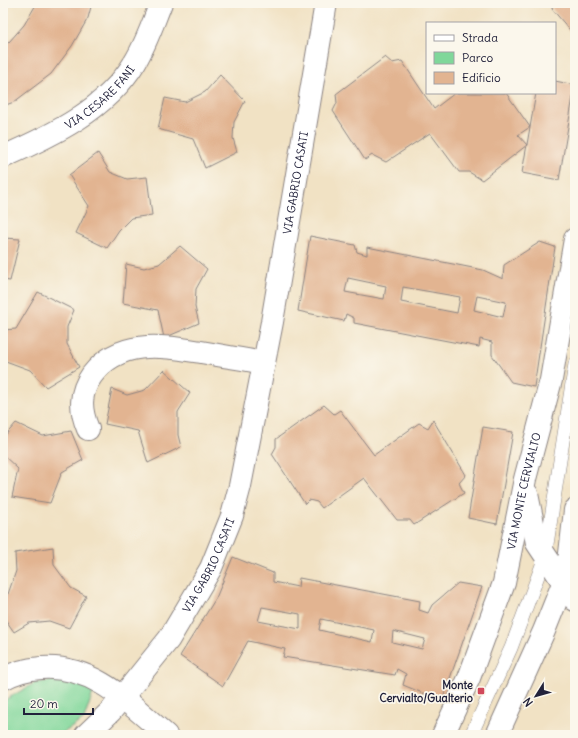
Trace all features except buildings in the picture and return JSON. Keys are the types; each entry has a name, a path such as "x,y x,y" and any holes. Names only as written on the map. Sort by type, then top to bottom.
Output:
{"street":[{"name":"VIA CESARE FANI","path":"3,157 60,130 93,108 107,96 135,62 161,3"},
{"name":"VIA GABRIO CASATI","path":"86,735 106,716 169,639 217,555 237,501 264,363 326,3"},
{"name":"VIA MONTE CERVIALTO","path":"443,735 469,678 504,583 525,479 551,380 575,239"},
{"path":"88,429 81,408 82,398 88,382 102,364 121,351 155,346 264,363"},
{"path":"525,479 534,533 545,557 564,582 575,600"},
{"path":"497,735 544,631 564,582 570,562 575,510"},
{"path":"3,679 25,670 59,668 78,672 94,678 122,697 166,735"}],"lane":[{"path":"471,735 511,648 538,580 545,557 575,364"}],"green space":[{"path":"69,678 94,690 84,719 60,735 3,735 3,701 35,683"}],"place":[{"name":"Monte Cervialto/Gualterio","path":"481,691"}]}
